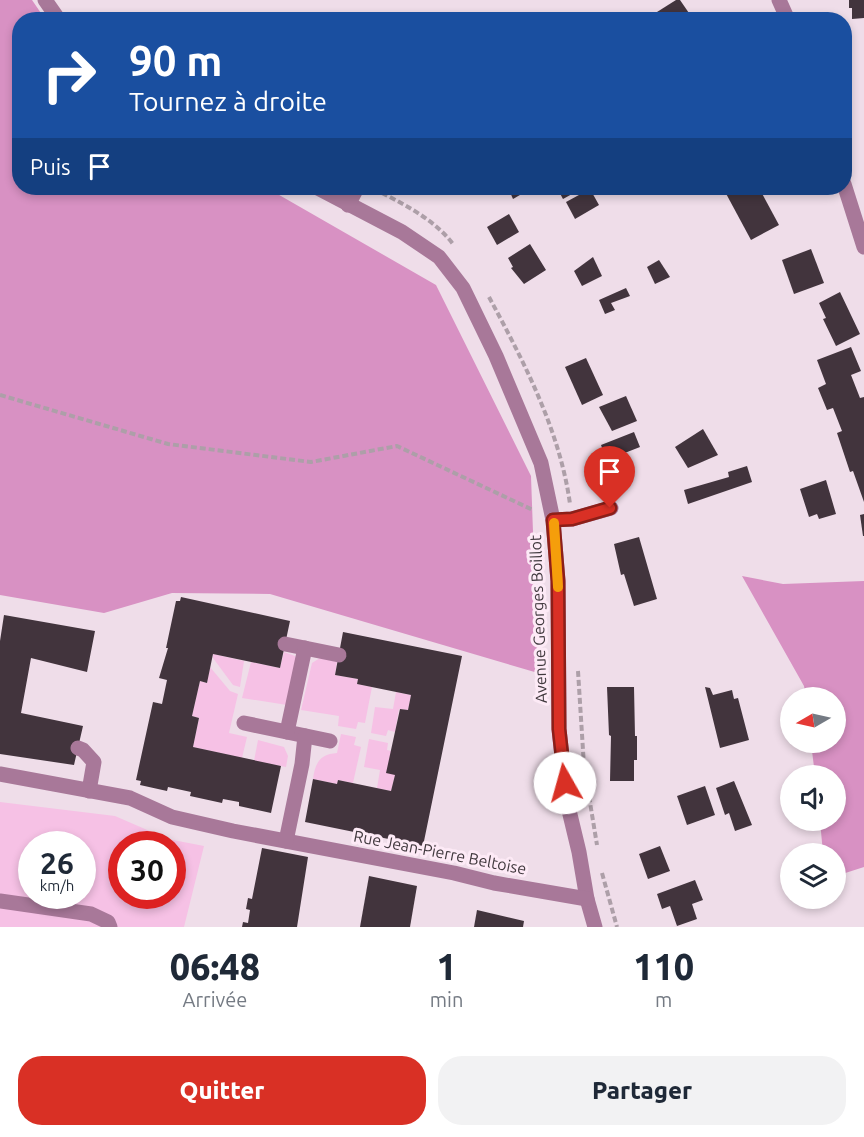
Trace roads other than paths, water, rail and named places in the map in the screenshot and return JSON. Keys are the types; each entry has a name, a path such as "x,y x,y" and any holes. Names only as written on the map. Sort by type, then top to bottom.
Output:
{"street":[{"name":"Avenue Georges Boillot","path":"330,195 402,232 439,257 463,288 496,356 541,463 553,520 558,581 559,729 567,801 595,927"},
{"path":"348,205 353,195"},
{"path":"847,195 864,247"},
{"path":"553,520 572,519 610,508"},
{"path":"285,644 339,655"},
{"path":"287,732 305,648"},
{"path":"244,723 330,741"},
{"path":"286,841 302,764 305,736"},
{"path":"78,748 94,762 89,791"},
{"name":"Rue Jean-Pierre Beltoise","path":"0,774 130,798 172,817 494,883 587,899"},
{"path":"0,901 90,914 108,922 110,927"}]}
